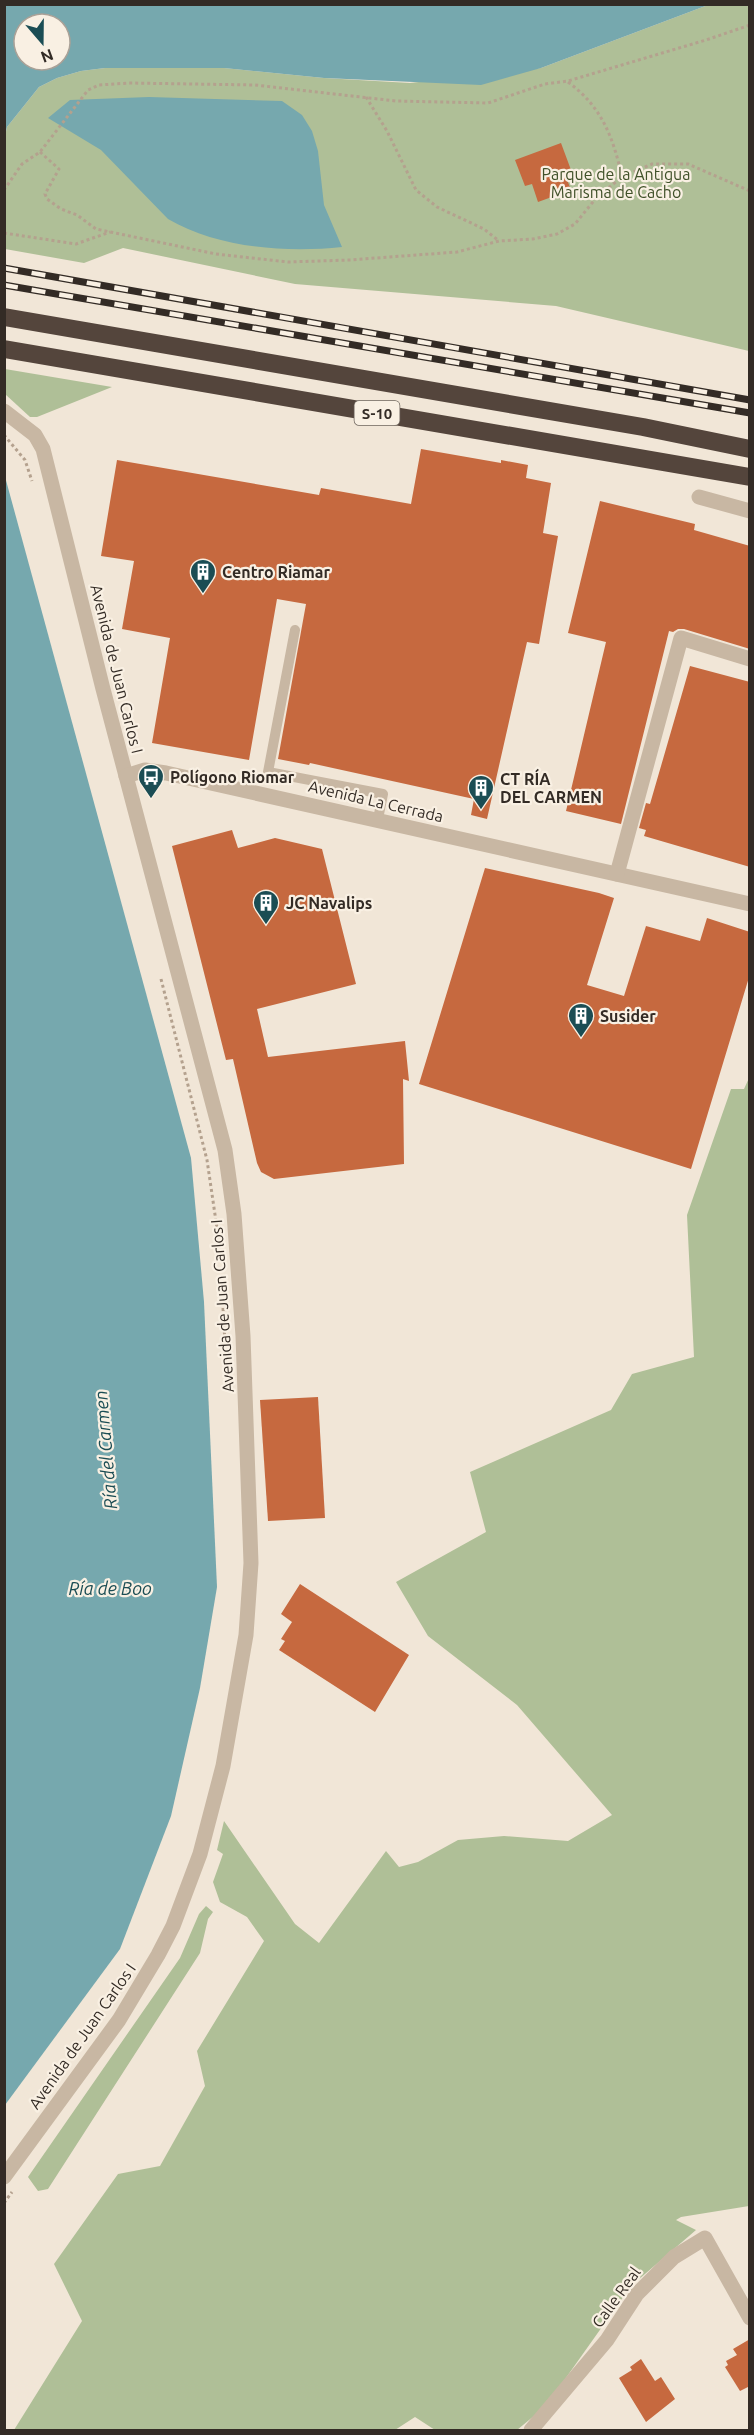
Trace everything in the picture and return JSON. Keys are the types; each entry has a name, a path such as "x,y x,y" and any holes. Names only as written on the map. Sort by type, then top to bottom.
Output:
{"highway":[{"name":"S-10","path":"4,316 643,427 750,449"},
{"name":"S-10","path":"4,349 750,477"}],"street":[{"name":"Avenida de Juan Carlos I","path":"4,411 34,435 43,448 126,776 219,1125 234,1214 243,1336 251,1517 251,1563 246,1635 223,1766 200,1854 172,1926 140,1989 11,2181"},
{"path":"699,497 750,512"},
{"path":"617,874 681,638 750,659"},
{"name":"Avenida La Cerrada","path":"126,776 145,770 166,773 750,904"},
{"name":"Calle Real","path":"531,2430 607,2340 637,2294 674,2257 705,2238 750,2318"}],"lane":[{"path":"295,630 268,772 383,794 378,819"}],"path":[{"path":"4,190 22,164 40,152 88,90 99,85 129,82 244,84 396,101 488,103 545,84 568,81 750,25"},
{"path":"568,81 578,89 605,122 616,149 622,177"},
{"path":"366,97 387,131 416,190 437,207 484,229 499,241"},
{"path":"40,152 59,169 45,194 47,199 61,209 77,214 96,229 216,254 288,262 458,252 499,241 533,239 557,234 575,224 597,197 622,177 652,164 688,164 750,191"},
{"path":"4,232 76,244 110,232"},
{"path":"4,435 25,460 35,490"},
{"path":"159,972 207,1160 218,1238"},
{"path":"222,1303 226,1368"},
{"path":"4,2204 11,2181"}],"green space":[{"name":"Parque de la Antigua Marisma de Cacho","path":"708,5 749,5 749,351 556,306 295,284 123,248 84,263 5,249 5,136 7,127 39,87 57,78 81,71 105,68 224,68 324,78 410,83 541,68"},
{"path":"4,369 112,387 37,417 30,417 5,394"},
{"path":"749,1078 749,2206 681,2217 676,2220 696,2230 631,2286 546,2406 517,2430 435,2430 415,2417 395,2430 14,2430 82,2321 54,2264 118,2174 160,2166 205,2086 197,2051 264,1941 247,1917 220,1902 213,1882 223,1854 217,1850 224,1821 295,1924 319,1943 386,1851 399,1867 418,1862 458,1840 504,1836 568,1841 612,1815 517,1705 428,1636 396,1582 486,1532 470,1472 611,1410 632,1374 694,1357 687,1215 731,1089 744,1089"},
{"path":"206,1906 213,1912 208,1919 200,1953 48,2189 38,2191 28,2177 180,1958 199,1914"}],"water":[{"path":"5,4 708,4 541,68 481,85 324,78 224,68 105,68 81,71 57,78 39,87 7,127 5,136"},
{"path":"149,97 282,101 302,115 312,131 318,151 324,205 342,247 298,249 252,246 187,229 168,219 101,150 48,118 70,100"},
{"name":"Ría de Boo","path":"4,473 191,1158 204,1302 217,1587 200,1688 171,1816 120,1949 5,2105"}],"building":[{"path":"561,143 571,170 564,172 571,190 538,202 532,184 525,186 515,160"},
{"path":"421,449 501,463 501,460 528,465 526,478 551,483 543,533 558,536 539,644 527,642 487,819 471,815 474,799 310,763 309,765 278,759 306,604 277,599 249,760 152,743 170,638 122,629 134,561 101,556 117,460 319,495 321,488 411,504"},
{"path":"600,501 695,524 694,530 750,546 750,649 684,629 669,631 621,824 566,811 606,642 568,633"},
{"path":"690,666 750,682 750,867 644,836 646,830 639,828 646,803 650,804"},
{"path":"232,830 238,848 275,838 322,849 356,984 257,1009 268,1057 405,1041 409,1081 403,1079 404,1164 274,1179 261,1172 233,1059 226,1060 172,846"},
{"name":"Susider","path":"485,868 614,898 587,985 624,996 646,926 700,941 707,918 750,932 750,974 691,1169 419,1084"},
{"path":"318,1397 325,1518 268,1521 260,1400"},
{"path":"300,1584 409,1655 375,1712 279,1650 285,1641 281,1639 292,1622 281,1614"},
{"path":"750,2339 750,2386 740,2391 725,2367 728,2365 726,2361 737,2355 733,2349"},
{"path":"641,2359 655,2381 661,2377 675,2399 646,2422 619,2378 632,2370 630,2367"}],"railway":[{"path":"4,268 750,400"},
{"path":"4,285 750,413"}],"place":[{"name":"Centro Riamar","path":"203,595"},
{"name":"Polígono Riomar","path":"151,800"},
{"name":"CT RÍA DEL CARMEN","path":"481,811"},
{"name":"JC Navalips","path":"266,926"},
{"name":"Susider","path":"581,1039"}],"water label":[{"name":"Ría del Carmen","path":"105,1450"}]}
